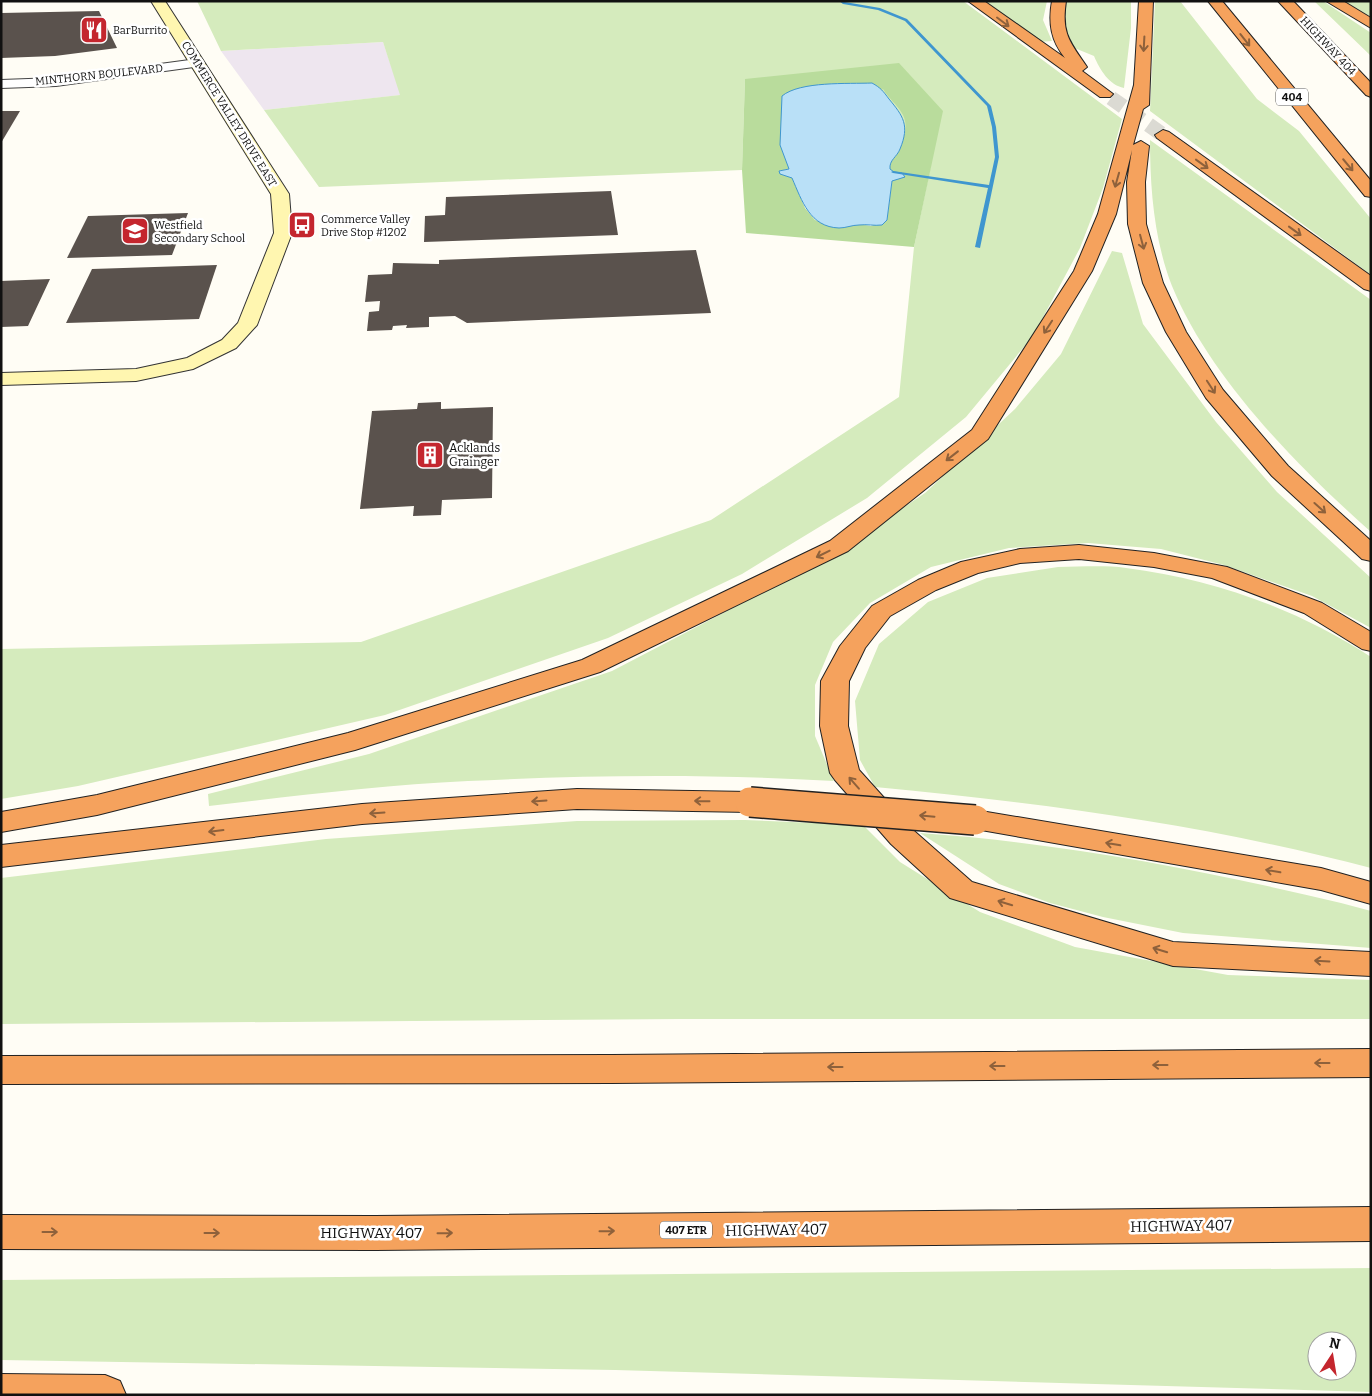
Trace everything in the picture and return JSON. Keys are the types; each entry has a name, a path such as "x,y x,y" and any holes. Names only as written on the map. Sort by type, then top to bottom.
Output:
{"highway":[{"path":"975,1 1108,96 1074,62 1058,38 1057,11 1059,1"},
{"path":"1146,1 1141,86 1142,142 1136,182 1137,224 1153,283 1176,332 1214,393 1280,471 1371,554"},
{"name":"404","path":"1215,1 1371,192"},
{"name":"HIGHWAY 404","path":"1285,1 1371,92"},
{"path":"1333,1 1371,24"},
{"path":"1,822 97,805 355,741 591,666 839,546 980,434 1083,272 1108,214 1141,86"},
{"path":"1163,135 1371,285"},
{"path":"1371,643 1313,608 1218,572 1154,560 1079,552 1020,556 970,567 927,585 881,611 853,646 835,681 834,726 846,773 902,837 960,890 1173,954 1371,964"},
{"path":"1,856 401,811 578,798 750,802 975,820 1321,879 1371,893"},
{"path":"1,1070 612,1069 1371,1063"},
{"name":"HIGHWAY 407","path":"1,1232 375,1233 1371,1224"},
{"path":"1,1394 105,1395"}],"street":[{"name":"COMMERCE VALLEY DRIVE EAST","path":"1,379 136,375 193,363 229,344 247,325 283,234 280,194 158,1"},
{"name":"MINTHORN BOULEVARD","path":"1,84 56,82 197,63"}],"shaded area":[{"path":"383,42 401,95 264,110 221,51"}],"green space":[{"path":"197,1 963,1 1122,119 1103,188 1080,248 1033,336 966,417 867,498 742,574 608,638 385,715 78,786 1,799 1,649 361,642 711,520 899,397 914,247 931,165 745,79 742,170 319,187 264,110 400,95 383,42 221,51"},
{"path":"982,1 1047,1 1043,20 1052,41 1039,42"},
{"path":"1065,1 1131,1 1131,28 1124,88 1109,80 1094,56 1072,47 1062,26"},
{"path":"1155,1 1180,1 1257,99 1299,131 1371,219 1371,275 1150,111"},
{"path":"1314,1 1323,1 1371,33 1371,56"},
{"path":"1343,1 1371,1 1371,17"},
{"path":"899,63 943,111 914,247 746,233 742,170 745,79","holes":["883,89 901,111 906,128 900,147 889,163 890,169 894,173 902,173 892,180 887,220 871,226 859,224 841,228 815,220 805,208 792,177 779,171 789,169"]},
{"path":"1150,140 1371,300 1371,532 1314,479 1258,419 1208,354 1188,320 1172,286 1161,251 1152,195"},
{"path":"1112,251 1122,253 1143,324 1216,422 1277,492 1371,578 1371,628 1312,596 1224,565 1161,549 1088,543 1009,548 931,567 870,603 833,642 815,685 815,736 834,781 697,776 514,779 371,788 209,806 208,794 369,754 612,671 827,559 925,493 1015,409 1061,354"},
{"path":"1101,566 1126,568 1159,573 1223,588 1314,624 1371,657 1371,868 1248,839 1124,817 1000,800 875,787 860,760 855,701 879,644 928,602 987,578 1058,567"},
{"path":"745,820 863,825 900,862 980,912 1075,947 1228,975 1371,980 1371,1019 680,1019 1,1024 1,878 326,839 577,821"},
{"path":"920,833 1027,844 1132,859 1341,903 1371,911 1371,948 1183,933 1103,917 1050,903 999,884"},
{"path":"1371,1268 1371,1392 615,1370 1,1360 1,1280"}],"water":[{"path":"872,83 880,88 904,121 903,141 899,152 891,163 890,169 894,172 902,173 905,177 892,181 887,220 882,225 829,227 814,218 808,211 792,178 780,174 779,171 789,169 780,145 782,96 790,91 812,86"}],"building":[{"path":"99,11 117,48 55,56 1,58 1,13"},
{"path":"1,111 20,111 1,143"},
{"path":"611,191 618,235 424,242 425,216 445,215 446,197"},
{"path":"188,213 172,255 67,258 88,216"},
{"path":"696,250 711,313 467,323 455,316 429,317 429,327 406,328 407,325 393,326 392,330 367,331 369,312 379,311 380,301 365,302 368,275 392,274 393,263 439,264 439,260"},
{"path":"217,265 199,319 66,323 92,269"},
{"path":"50,279 28,326 1,327 1,281"},
{"name":"Acklands Grainger","path":"441,402 441,409 493,407 492,498 442,500 441,515 413,516 414,506 360,509 372,411 417,409 418,403"}],"waterway":[{"path":"841,1 843,3 879,9 906,20 989,106 994,127 997,157 978,247"},
{"path":"893,172 990,187"}],"tunnel":[{"path":"1111,98 1163,135"}],"place":[{"name":"BarBurrito","path":"94,30"},
{"name":"Commerce Valley Drive Stop #1202","path":"302,225"},
{"name":"Westfield Secondary School","path":"135,231"},
{"name":"Acklands Grainger","path":"430,455"}]}
